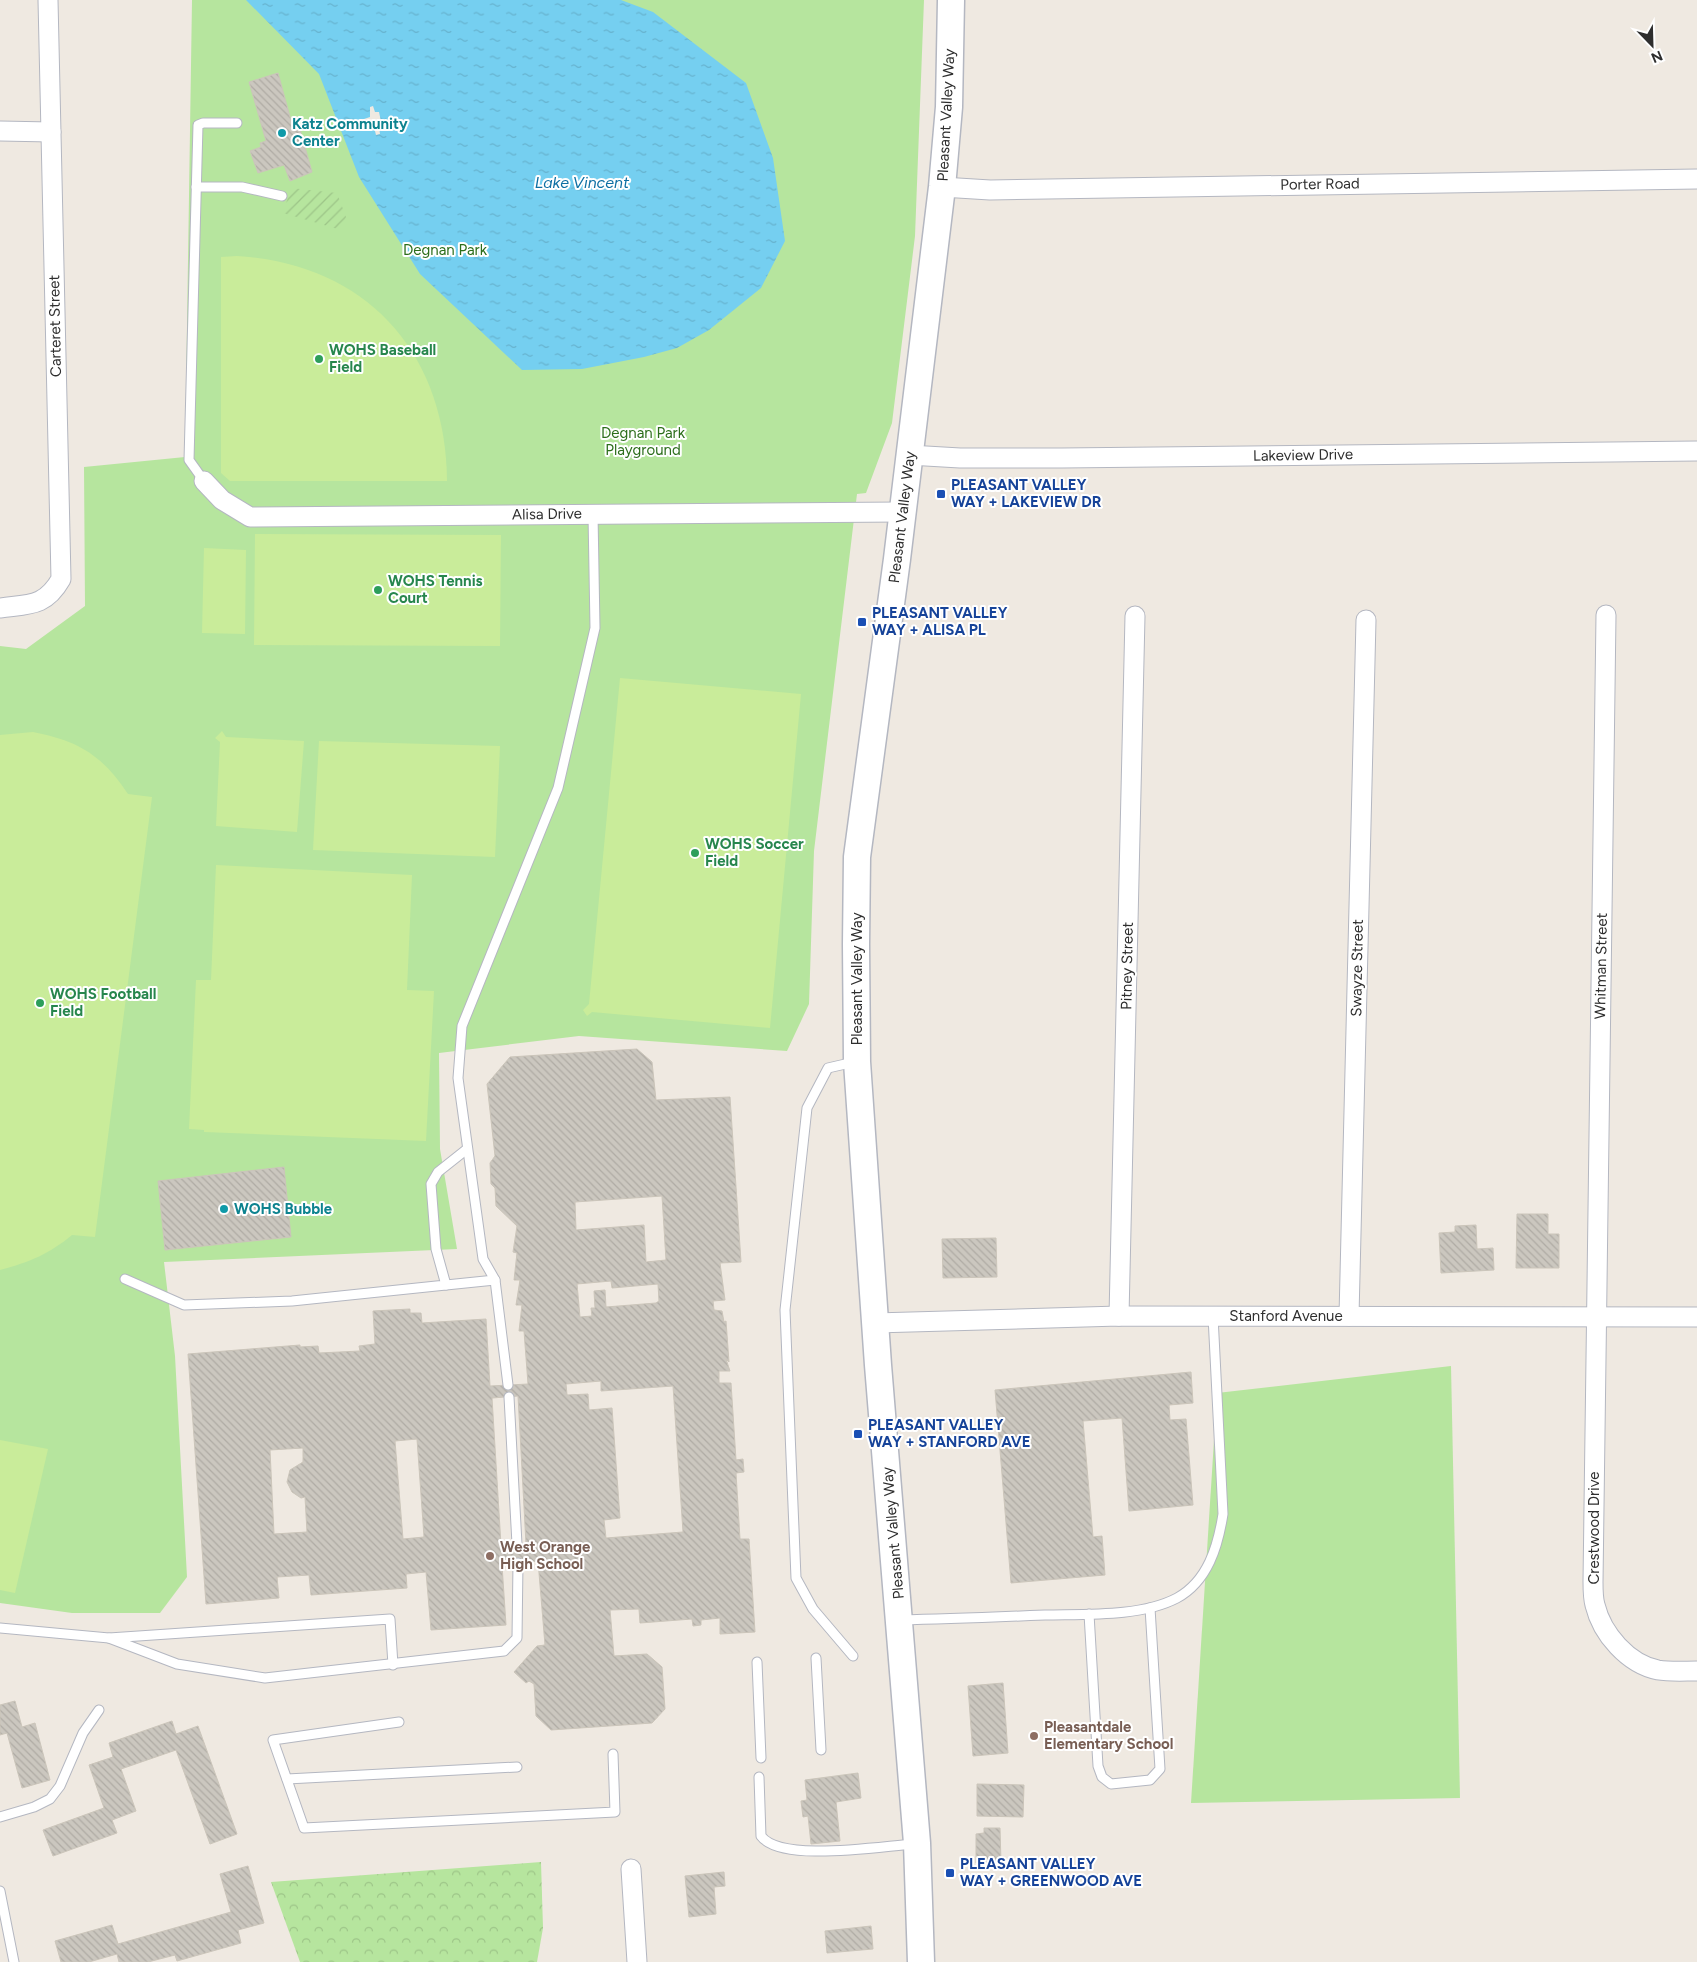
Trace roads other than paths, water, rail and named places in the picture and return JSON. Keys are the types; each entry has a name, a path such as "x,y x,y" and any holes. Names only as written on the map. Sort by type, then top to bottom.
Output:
{"main road":[{"name":"Pleasant Valley Way","path":"922,1962 917,1844 875,1323 857,1062 858,857 942,187 949,107 951,0"}],"street":[{"name":"Carteret Street","path":"0,608 35,604 53,593 61,579 48,0"},
{"path":"0,131 51,132"},
{"name":"Porter Road","path":"942,187 990,190 1697,179"},
{"name":"Lakeview Drive","path":"909,454 960,458 1062,458 1697,451"},
{"name":"Alisa Drive","path":"204,481 222,500 250,517 902,512"},
{"name":"Whitman Street","path":"1596,1317 1606,615"},
{"name":"Pitney Street","path":"1119,1316 1135,616"},
{"name":"Swayze Street","path":"1349,1316 1366,620"},
{"name":"Stanford Avenue","path":"875,1323 1119,1316 1697,1317"},
{"name":"Crestwood Drive","path":"1596,1317 1592,1582 1595,1605 1601,1623 1624,1652 1657,1670 1697,1671"},
{"path":"631,1869 637,1962"}],"lane":[{"path":"204,481 189,460 198,126 203,123 237,123"},
{"path":"196,187 242,187 282,196"},
{"path":"508,1385 495,1280 483,1259 458,1078 462,1026 558,788 594,628 593,514"},
{"path":"853,1656 813,1609 796,1578 785,1310 807,1108 828,1068 857,1062"},
{"path":"446,1285 436,1249 431,1184 438,1172 468,1149"},
{"path":"125,1279 184,1305 292,1301 495,1280"},
{"path":"900,1620 1089,1614 1150,1608 1177,1598 1194,1585 1208,1567 1218,1542 1223,1514 1213,1316"},
{"path":"509,1397 517,1544"},
{"path":"109,1638 177,1664 265,1678 394,1665 504,1651 516,1638 518,1563"},
{"path":"1089,1614 1098,1766 1102,1777 1111,1784 1150,1780 1160,1769 1150,1608"},
{"path":"0,1628 109,1638 390,1619 394,1665"},
{"path":"816,1658 821,1750"},
{"path":"757,1662 762,1758"},
{"path":"0,1817 34,1808 50,1799 60,1786 83,1733 99,1710"},
{"path":"399,1722 273,1740 304,1828 615,1812 613,1754"},
{"path":"287,1778 517,1767"},
{"path":"759,1777 761,1836 771,1845 808,1852 917,1844"},
{"path":"0,1891 14,1962"}],"water":[{"name":"Lake Vincent","path":"246,0 621,0 653,12 746,83 773,158 785,241 761,288 709,330 677,348 644,357 582,369 522,370 420,274 359,177 319,74"}],"place":[{"name":"Katz Community Center","path":"282,133"},
{"name":"WOHS Baseball Field","path":"319,359"},
{"name":"PLEASANT VALLEY WAY + LAKEVIEW DR","path":"941,494"},
{"name":"WOHS Tennis Court","path":"378,590"},
{"name":"PLEASANT VALLEY WAY + ALISA PL","path":"862,622"},
{"name":"WOHS Soccer Field","path":"695,853"},
{"name":"WOHS Football Field","path":"40,1003"},
{"name":"WOHS Bubble","path":"224,1209"},
{"name":"PLEASANT VALLEY WAY + STANFORD AVE","path":"858,1434"},
{"name":"West Orange High School","path":"490,1556"},
{"name":"Pleasantdale Elementary School","path":"1034,1736"},
{"name":"PLEASANT VALLEY WAY + GREENWOOD AVE","path":"950,1873"}],"park label":[{"name":"Degnan Park","path":"445,250"},
{"name":"Degnan Park Playground","path":"643,442"}]}
